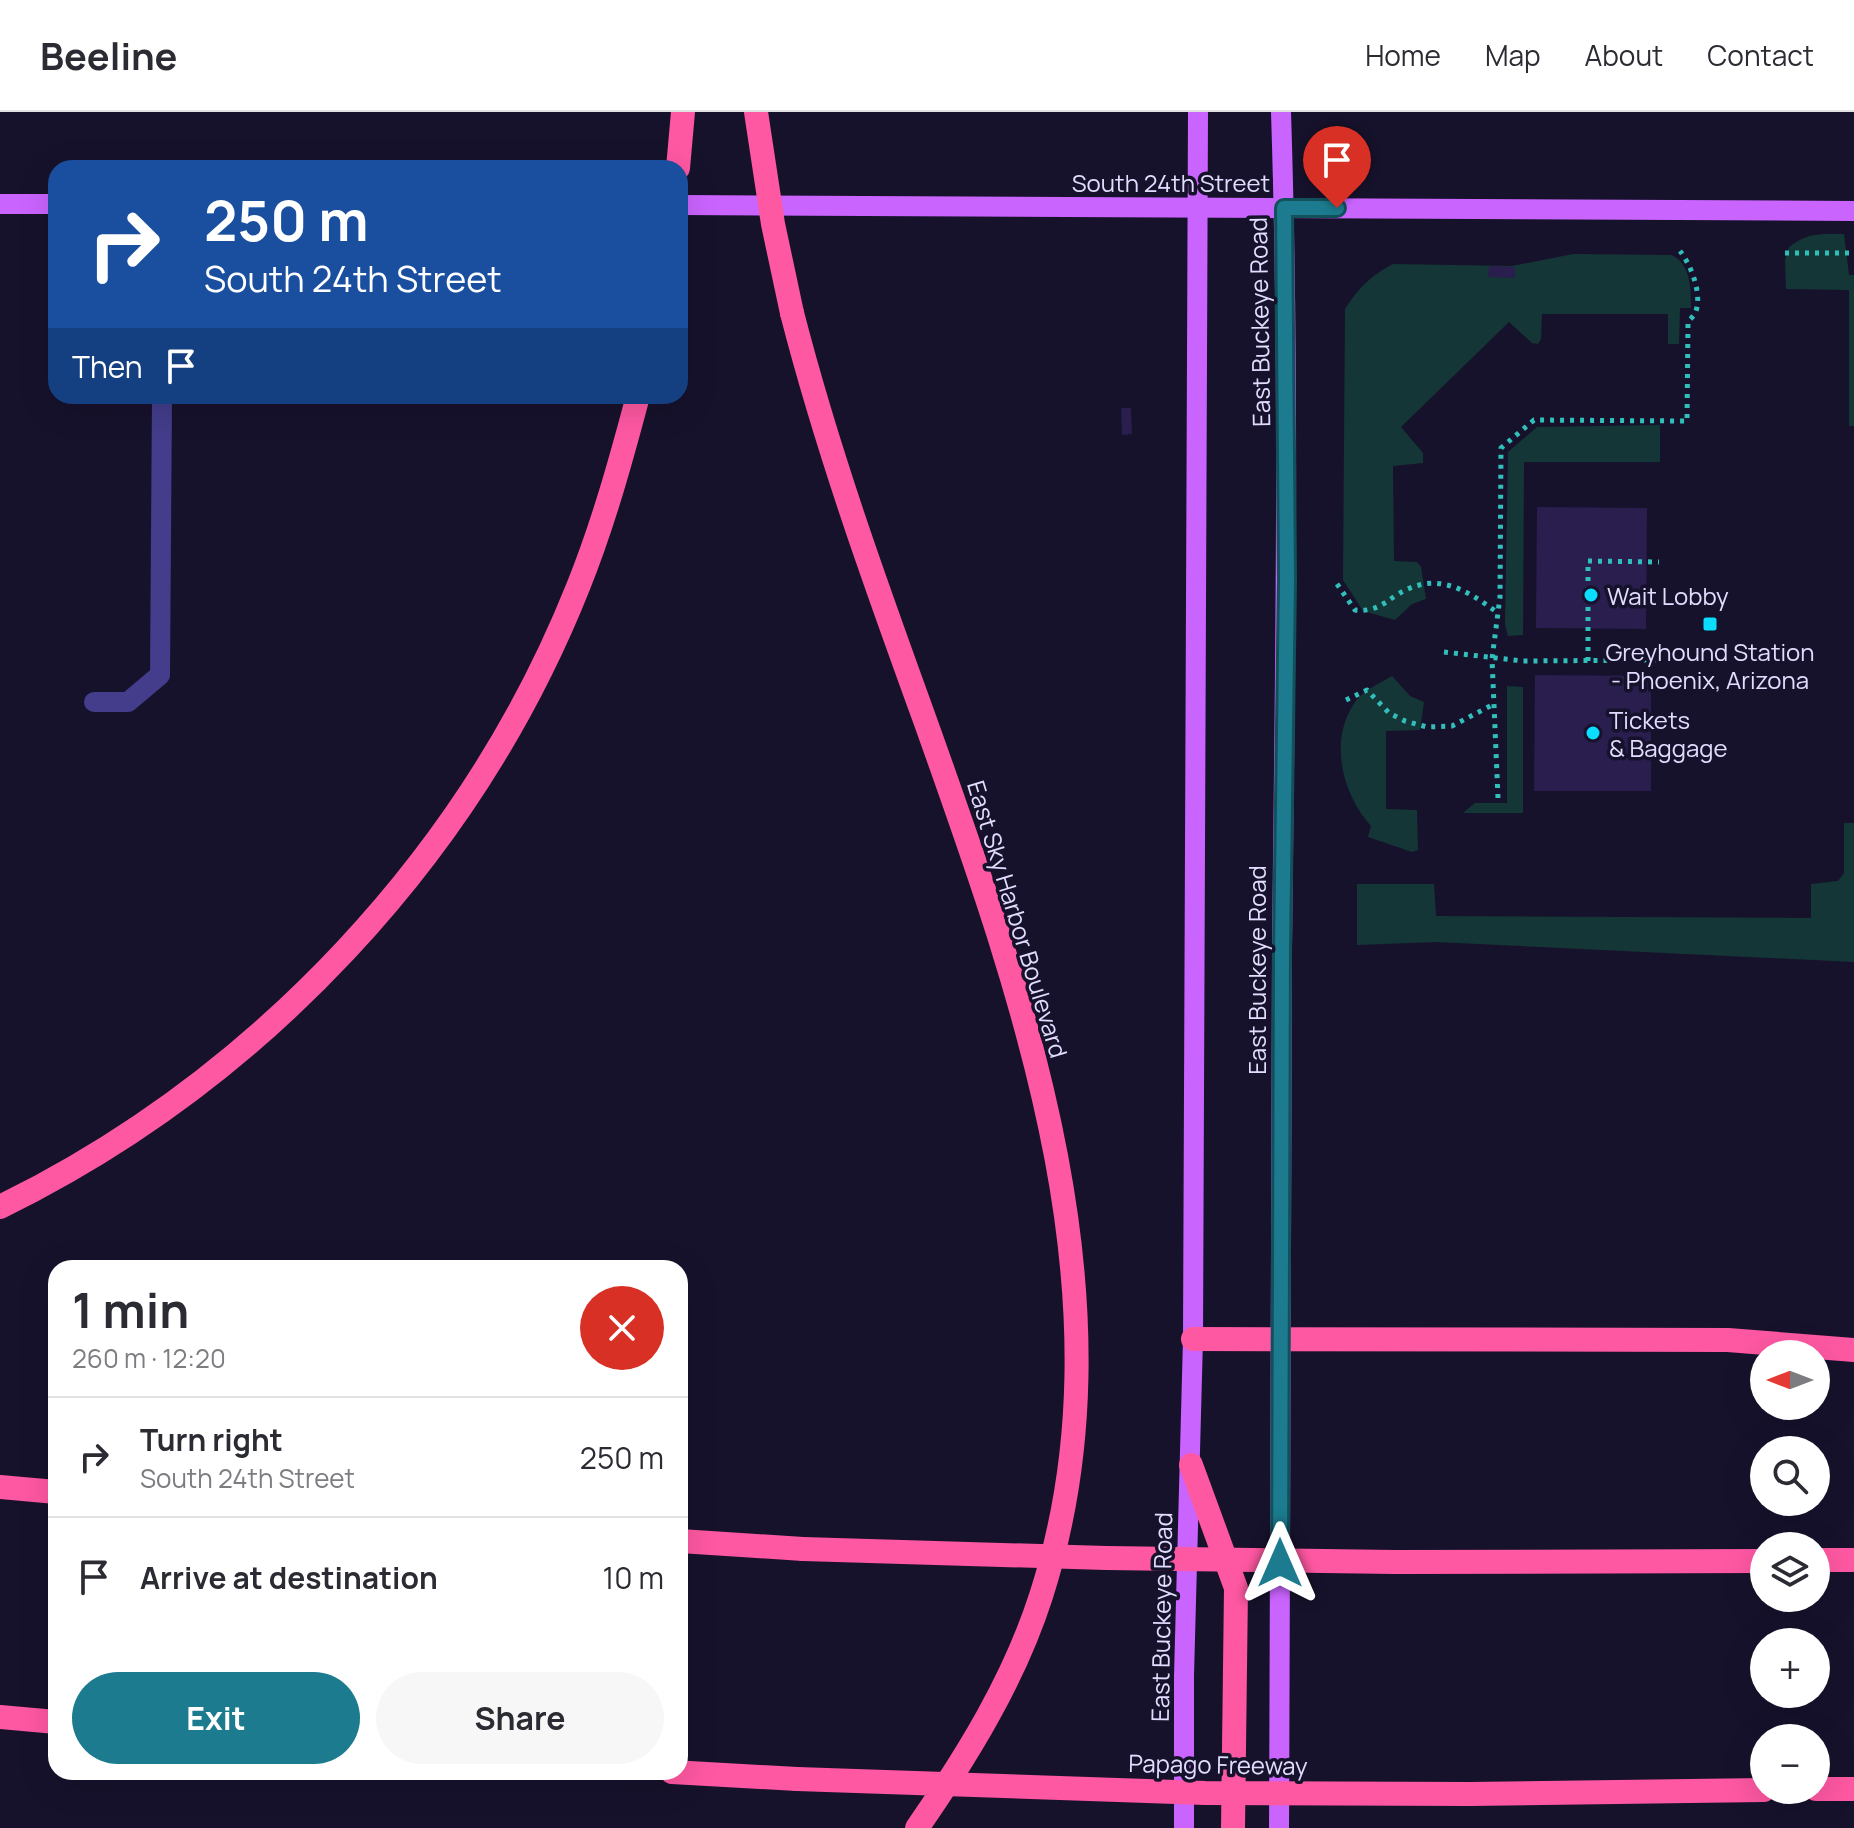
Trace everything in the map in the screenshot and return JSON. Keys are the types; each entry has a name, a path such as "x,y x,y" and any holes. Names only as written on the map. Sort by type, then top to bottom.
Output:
{"highway":[{"path":"679,160 683,112"},
{"name":"East Sky Harbor Boulevard","path":"756,112 773,224 813,394 838,476 969,844 1023,1014 1058,1168 1075,1312 1076,1379 1070,1454 1060,1525 1041,1597 1015,1663 985,1723 917,1828"},
{"path":"0,1207 139,1128 253,1039 307,991 397,892 441,837 519,711 561,625 604,516 636,404"},
{"path":"1193,1339 1728,1340 1854,1350"},
{"path":"1191,1465 1236,1588 1233,1828"},
{"path":"0,1487 48,1491"},
{"path":"688,1542 803,1549 1106,1558 1395,1562 1750,1561"},
{"path":"1830,1560 1854,1560"},
{"path":"0,1717 48,1721"},
{"name":"Papago Freeway","path":"688,1773 1205,1793 1750,1790"},
{"path":"1830,1789 1854,1789"}],"main road":[{"name":"East Buckeye Road","path":"1184,1828 1184,1676 1193,1339 1198,112"},
{"name":"East Buckeye Road","path":"1279,1828 1287,580 1281,112"},
{"path":"0,204 48,204"},
{"name":"South 24th Street","path":"688,205 1854,211"}],"lane":[{"path":"94,702 128,702 160,675 162,404"}],"path":[{"path":"1498,798 1492,659 1500,597 1501,448 1534,420 1687,421 1688,322 1696,311 1695,281 1690,264 1680,251"},
{"path":"1785,253 1854,253"},
{"path":"1588,661 1588,561 1659,562"},
{"path":"1337,584 1355,610 1380,607 1411,587 1451,584 1498,613"},
{"path":"1444,652 1492,659 1658,660"},
{"path":"1346,700 1367,690 1389,713 1405,721 1437,727 1452,726 1494,704"}],"green space":[{"path":"1844,234 1849,275 1854,275 1854,426 1849,426 1849,290 1786,289 1785,260 1789,247 1809,236"},
{"path":"1573,254 1671,255 1678,259 1686,270 1691,301 1691,308 1680,308 1679,344 1668,344 1668,314 1542,314 1538,344 1532,343 1509,322 1401,427 1423,453 1423,463 1393,466 1394,561 1417,562 1421,567 1426,599 1412,604 1395,620 1363,611 1343,580 1345,309 1366,283 1393,264 1512,266"},
{"path":"1660,425 1660,462 1524,462 1523,635 1508,636 1505,624 1508,452 1537,427"},
{"path":"1392,676 1410,696 1424,702 1420,730 1386,731 1386,809 1417,810 1418,850 1412,852 1368,837 1371,826 1353,799 1342,768 1342,736 1353,705 1365,692"},
{"path":"1507,686 1523,687 1523,813 1463,813 1475,803 1507,803"},
{"path":"1844,823 1854,823 1854,962 1436,942 1357,945 1357,884 1434,884 1436,916 1811,918 1811,884 1838,881 1844,873"}],"building":[{"path":"1489,266 1515,267 1515,278 1488,277"},
{"path":"1121,408 1131,408 1132,434 1122,435"},
{"name":"Wait Lobby","path":"1537,507 1647,508 1646,629 1536,628"},
{"name":"Tickets & Baggage","path":"1535,675 1651,676 1651,791 1534,791"}],"place":[{"name":"Wait Lobby","path":"1591,595"},
{"name":"Greyhound Station - Phoenix, Arizona","path":"1710,624"},
{"name":"Tickets & Baggage","path":"1593,733"}],"route":[{"path":"1280,1563 1287,580 1284,208 1337,208"}]}
